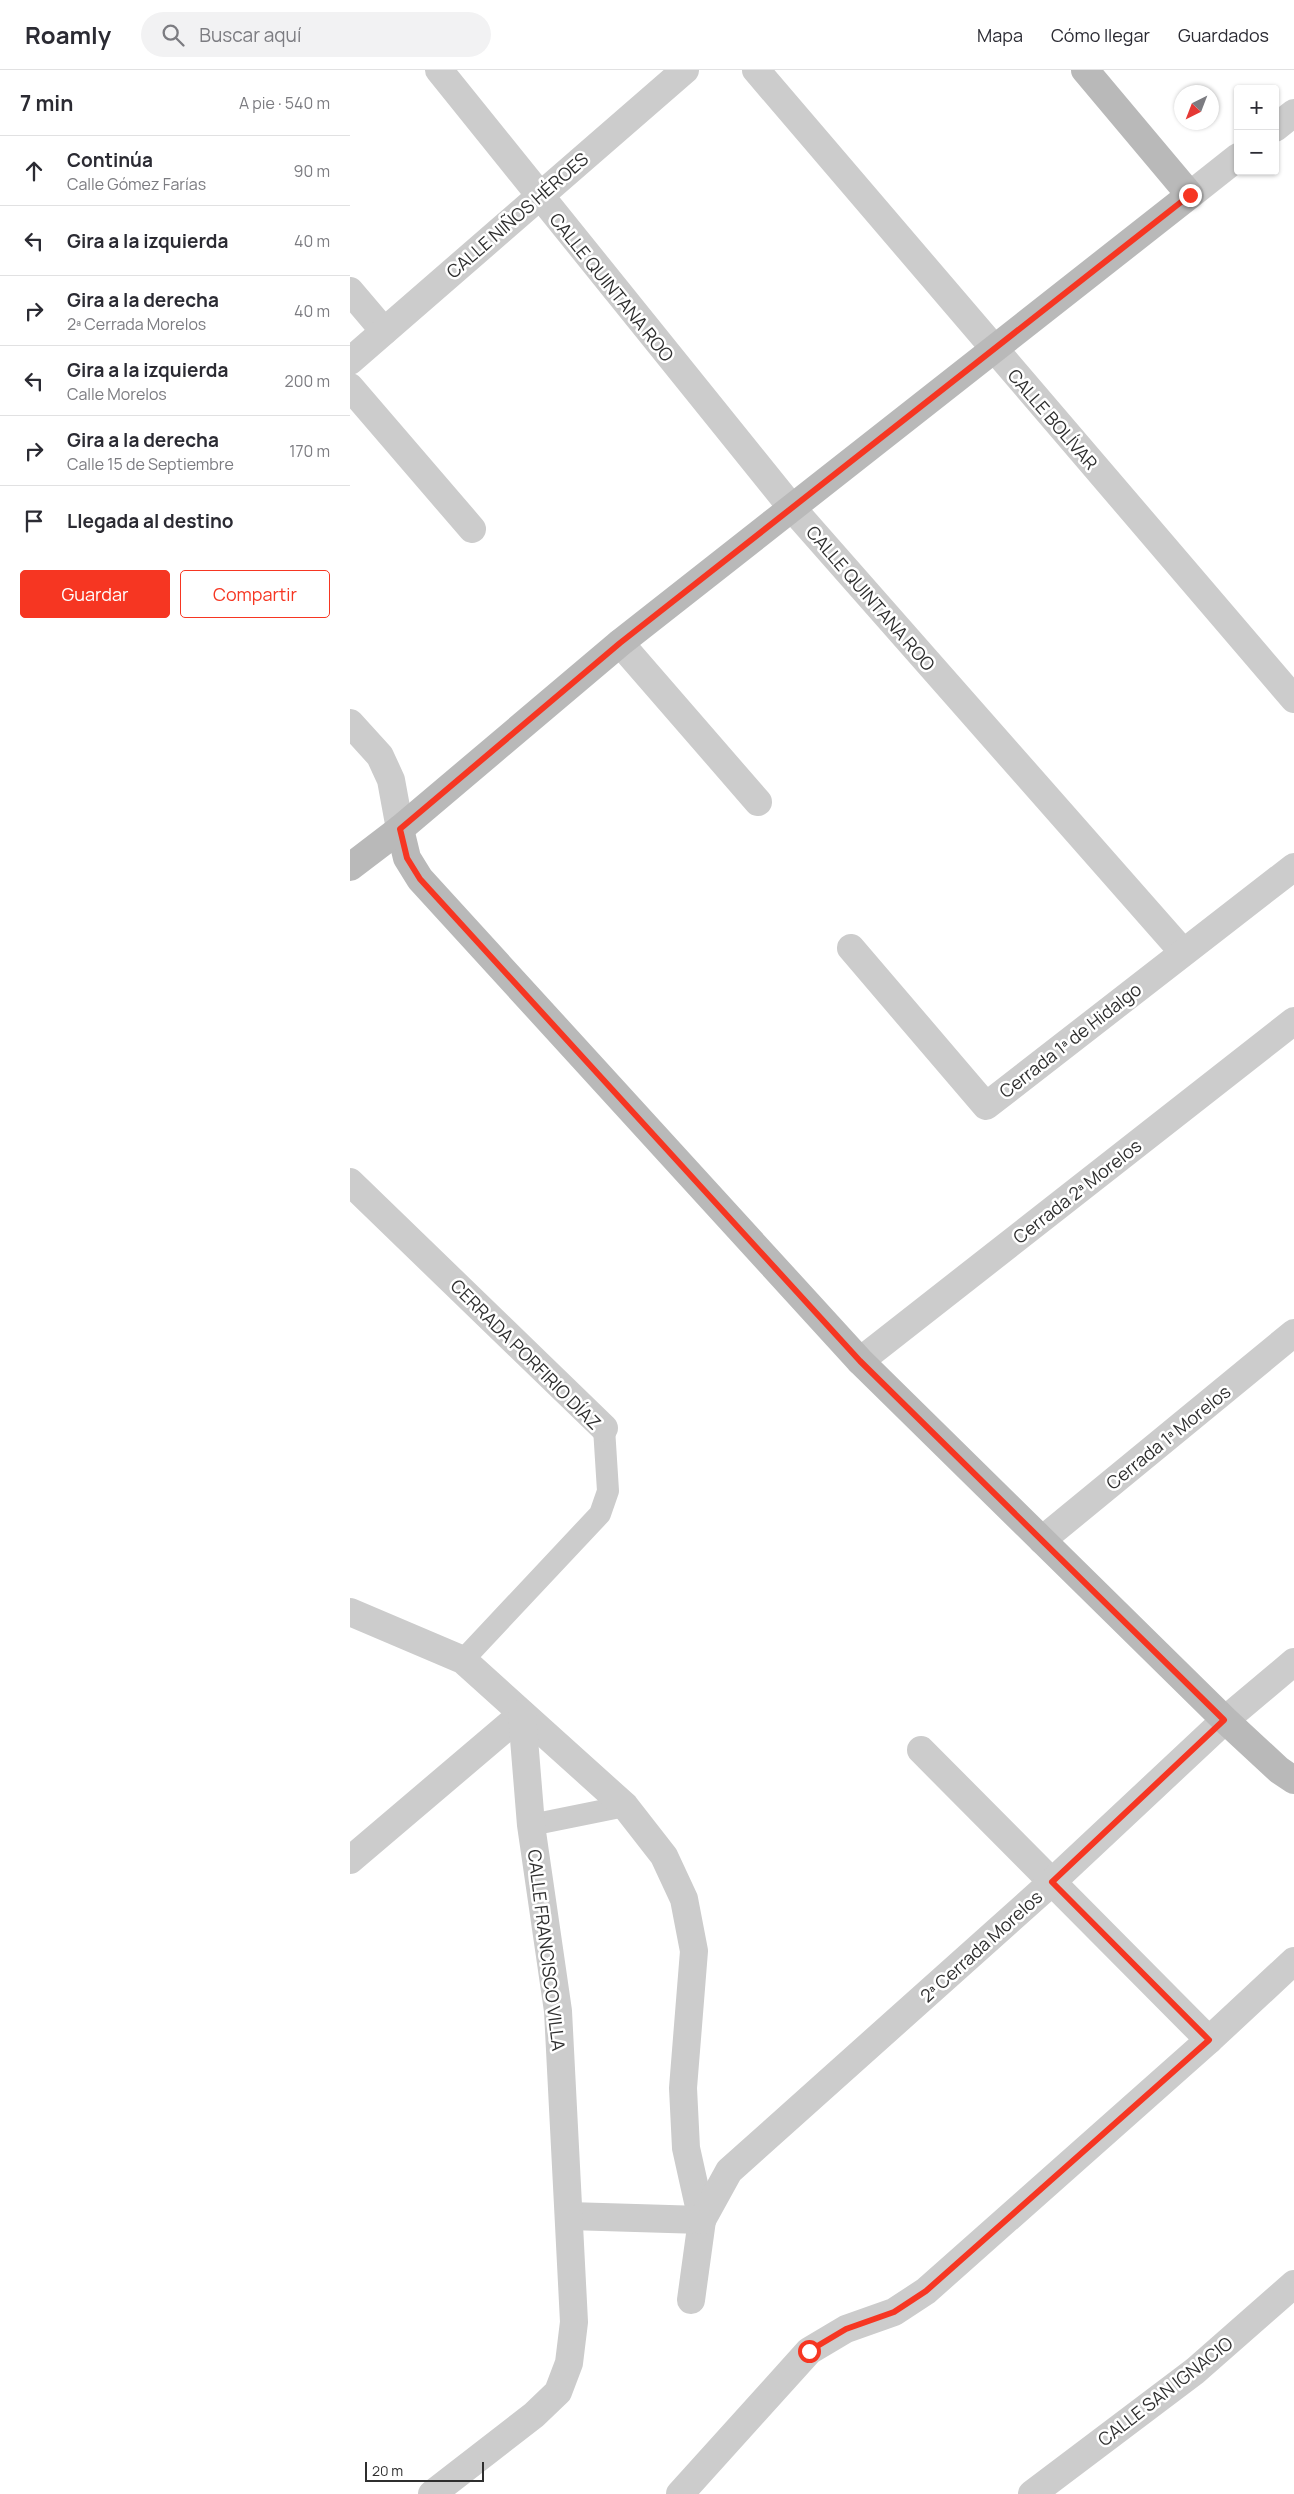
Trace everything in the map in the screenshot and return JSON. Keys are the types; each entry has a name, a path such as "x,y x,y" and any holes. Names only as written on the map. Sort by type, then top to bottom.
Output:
{"street":[{"name":"CALLE QUINTANA ROO","path":"439,70 792,508 1183,952"},
{"name":"CALLE NIÑOS HÉROES","path":"350,361 685,70"},
{"name":"CALLE BOLÍVAR","path":"756,70 1294,699"},
{"path":"1085,70 1190,195"},
{"path":"1279,125 1294,113"},
{"path":"350,867 400,829 620,643 1234,160"},
{"path":"350,291 384,331"},
{"path":"350,387 472,529"},
{"path":"620,643 758,802"},
{"path":"350,723 380,756 391,780 407,858 420,879 860,1361 1224,1720 1279,1770 1294,1780"},
{"name":"Cerrada 1ª de Hidalgo","path":"851,948 986,1106 1294,867"},
{"name":"Cerrada 2ª Morelos","path":"860,1361 1294,1021"},
{"name":"CERRADA PORFIRIO DÍAZ","path":"350,1182 604,1428"},
{"name":"Cerrada 1ª Morelos","path":"1042,1540 1294,1333"},
{"path":"350,1612 463,1660 625,1806 664,1856 684,1899 694,1951 683,2088 686,2148 702,2220 691,2300"},
{"name":"2ª Cerrada Morelos","path":"702,2220 729,2171 1052,1882 1224,1720 1294,1662"},
{"path":"350,1860 522,1714"},
{"name":"CALLE FRANCISCO VILLA","path":"432,2494 534,2415 558,2392 569,2363 574,2322 558,2011 532,1825 522,1714"},
{"path":"920,1750 1209,2040"},
{"path":"680,2494 809,2351 846,2329 894,2312 926,2291 1209,2040 1294,1961"},
{"path":"568,2216 702,2220"},
{"name":"CALLE SAN IGNACIO","path":"1032,2494 1195,2371 1294,2284"}],"lane":[{"name":"CERRADA PORFIRIO DÍAZ","path":"463,1660 600,1514 608,1491 604,1428"},
{"path":"532,1825 625,1806"}],"route":[{"path":"809,2351 846,2329 894,2312 926,2291 1209,2040 1052,1882 1224,1720 860,1361 420,879 407,858 400,829 620,643 1190,195"}]}
